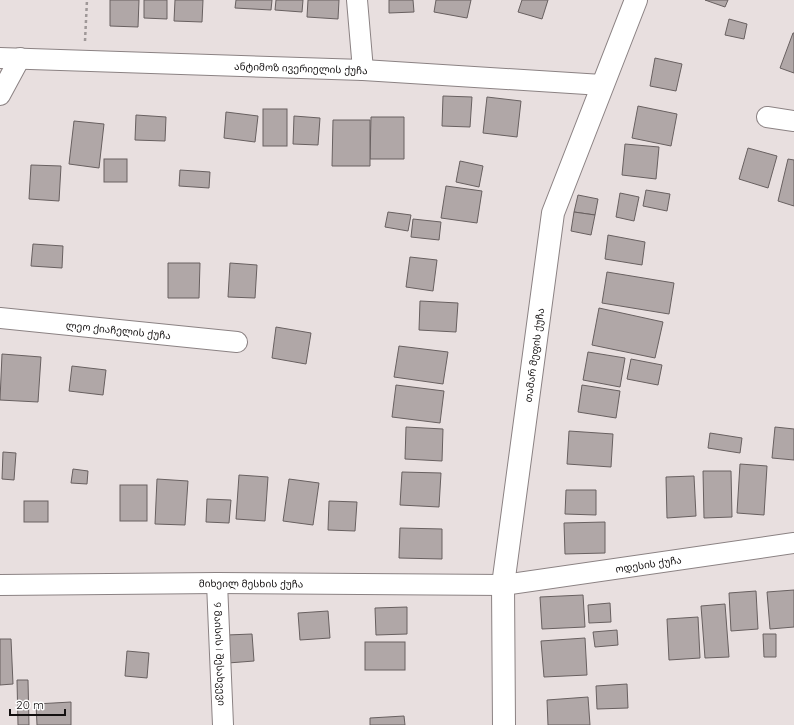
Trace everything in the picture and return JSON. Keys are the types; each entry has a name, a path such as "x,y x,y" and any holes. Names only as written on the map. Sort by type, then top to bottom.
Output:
{"street":[{"path":"357,0 363,70"},
{"name":"თამარ მეფის ქუჩა","path":"504,725 503,585 553,213 636,0"},
{"name":"ანტიმოზ ივერიელის ქუჩა","path":"0,58 363,70 602,85"},
{"path":"0,95 20,58"},
{"path":"767,117 794,121"},
{"name":"ლეო ქიაჩელის ქუჩა","path":"0,318 237,342"},
{"name":"ოდესის ქუჩა","path":"503,585 794,544"},
{"name":"მიხეილ მესხის ქუჩა","path":"0,585 217,583 503,585"},
{"name":"9 მაისის I შესახვევი","path":"217,583 223,725"}],"path":[{"path":"84,60 87,0"}],"building":[{"path":"110,0 139,0 138,27 110,26"},
{"path":"144,0 167,0 167,19 144,18"},
{"path":"175,0 203,0 202,22 174,21"},
{"path":"236,0 272,0 271,10 235,8"},
{"path":"276,0 303,0 302,12 275,10"},
{"path":"308,0 339,0 338,19 307,17"},
{"path":"389,0 413,0 414,12 389,13"},
{"path":"436,0 471,0 467,18 434,12"},
{"path":"522,0 548,0 542,19 518,12"},
{"path":"705,0 728,0 725,7"},
{"path":"729,19 747,24 744,39 725,35"},
{"path":"794,33 794,73 780,68"},
{"path":"655,58 682,64 676,91 650,86"},
{"path":"443,96 472,97 470,127 442,126"},
{"path":"487,97 521,101 517,137 483,133"},
{"path":"638,106 677,114 671,146 632,138"},
{"path":"263,109 287,109 287,146 263,146"},
{"path":"226,112 258,116 255,142 224,138"},
{"path":"136,115 166,117 165,141 135,140"},
{"path":"294,116 320,118 318,145 293,144"},
{"path":"371,117 404,117 404,159 370,159"},
{"path":"333,120 370,120 370,166 332,166"},
{"path":"74,121 104,124 99,168 69,164"},
{"path":"625,144 659,147 656,179 622,175"},
{"path":"748,148 777,156 768,188 739,179"},
{"path":"104,159 127,159 127,182 104,182"},
{"path":"788,159 794,160 794,206 778,201"},
{"path":"460,161 483,166 479,187 456,182"},
{"path":"31,165 61,166 59,201 29,199"},
{"path":"180,170 210,172 209,188 179,186"},
{"path":"446,186 482,191 477,223 441,218"},
{"path":"646,190 670,194 667,211 643,206"},
{"path":"620,193 639,197 634,221 616,217"},
{"path":"578,195 598,199 595,215 574,212"},
{"path":"388,212 411,215 408,231 385,227"},
{"path":"574,212 595,215 591,235 571,231"},
{"path":"413,219 441,222 439,240 411,237"},
{"path":"608,235 645,242 642,265 605,259"},
{"path":"33,244 63,246 62,268 31,266"},
{"path":"410,257 437,260 433,291 406,287"},
{"path":"168,263 200,263 199,298 168,298"},
{"path":"230,263 257,265 255,298 228,297"},
{"path":"607,272 674,283 669,314 602,303"},
{"path":"420,301 458,303 456,332 419,330"},
{"path":"599,308 663,322 655,358 592,345"},
{"path":"276,327 311,333 306,364 272,358"},
{"path":"399,346 448,352 443,384 394,377"},
{"path":"588,352 625,358 620,387 583,380"},
{"path":"2,354 41,357 38,402 0,400"},
{"path":"631,359 662,365 658,385 627,379"},
{"path":"72,366 106,370 103,395 69,391"},
{"path":"396,385 444,391 440,423 392,417"},
{"path":"582,385 620,391 616,418 578,412"},
{"path":"406,427 443,429 442,461 405,459"},
{"path":"775,427 794,429 794,460 772,458"},
{"path":"569,431 613,434 611,467 567,464"},
{"path":"710,433 742,438 740,453 708,448"},
{"path":"3,452 16,453 14,480 2,479"},
{"path":"740,464 767,466 764,515 737,513"},
{"path":"73,469 88,471 87,484 71,483"},
{"path":"703,471 731,471 732,517 704,518"},
{"path":"402,472 441,473 439,507 400,505"},
{"path":"239,475 268,477 265,521 236,519"},
{"path":"694,476 696,516 667,518 666,477"},
{"path":"157,479 188,481 185,525 155,524"},
{"path":"289,479 319,483 313,525 283,521"},
{"path":"120,485 147,485 147,521 120,521"},
{"path":"566,490 596,490 596,515 565,514"},
{"path":"207,499 231,500 229,523 206,522"},
{"path":"24,501 48,501 48,522 24,522"},
{"path":"329,501 357,502 355,531 328,530"},
{"path":"605,522 605,553 565,554 564,523"},
{"path":"400,528 442,529 442,559 399,558"},
{"path":"794,590 794,627 770,629 767,592"},
{"path":"756,591 758,629 731,631 729,593"},
{"path":"583,595 585,627 542,629 540,597"},
{"path":"610,603 611,622 589,623 588,605"},
{"path":"725,604 729,657 705,658 701,606"},
{"path":"407,607 407,634 376,635 375,608"},
{"path":"328,611 330,638 300,640 298,613"},
{"path":"698,617 700,658 669,660 667,619"},
{"path":"617,630 618,645 595,647 593,632"},
{"path":"252,634 254,661 228,663 227,635"},
{"path":"763,634 776,634 776,657 764,657"},
{"path":"585,638 587,675 544,677 541,641"},
{"path":"0,639 11,639 13,684 0,685"},
{"path":"365,642 405,642 405,670 365,670"},
{"path":"127,651 149,653 147,678 125,676"},
{"path":"17,680 28,680 29,725 18,725"},
{"path":"627,684 628,708 597,709 596,686"},
{"path":"588,697 590,725 548,725 547,700"},
{"path":"71,702 71,725 37,725 36,704"},
{"path":"404,716 405,725 370,725 370,718"}]}
